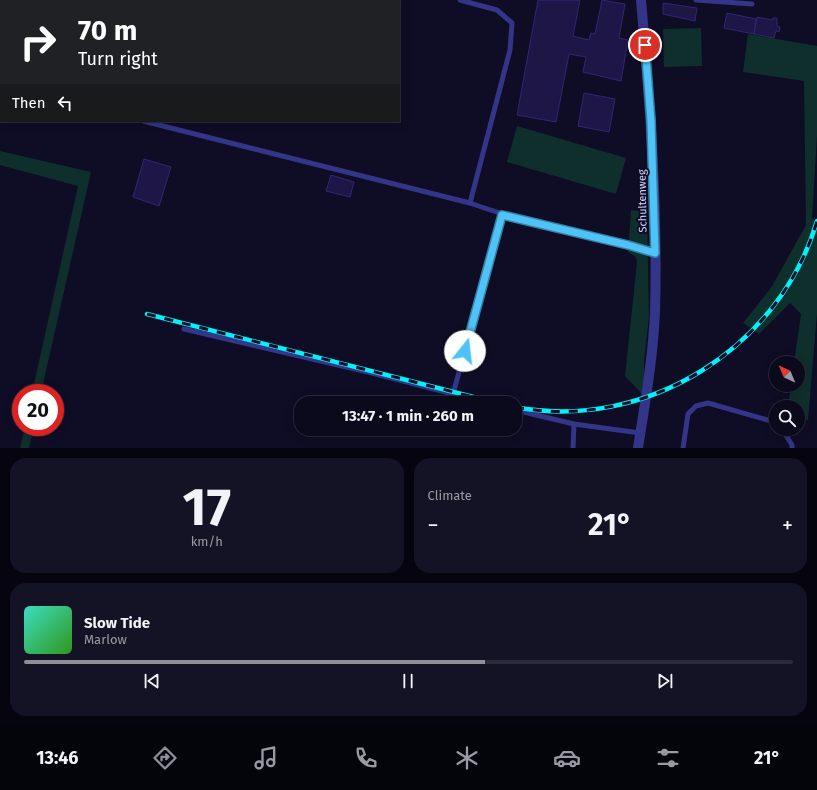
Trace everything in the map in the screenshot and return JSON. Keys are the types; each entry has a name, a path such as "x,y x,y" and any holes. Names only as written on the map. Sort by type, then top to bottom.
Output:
{"street":[{"name":"Schultenweg","path":"638,448 651,358 655,313 655,253 651,121 641,0"}],"lane":[{"path":"460,0 497,10 512,23 510,50 470,203"},
{"path":"696,0 752,4"},
{"path":"146,122 470,203 502,215 628,245 655,253"},
{"path":"453,394 502,215"},
{"path":"184,329 461,396"},
{"path":"683,448 688,414 696,406 708,403 769,420"},
{"path":"522,412 574,424 640,433"},
{"path":"573,448 574,424"},
{"path":"786,436 792,445 792,448"}],"green space":[{"path":"701,28 702,66 664,67 663,29"},
{"path":"748,34 817,46 817,136 812,217 817,225 817,313 808,420 805,419 805,400 789,400 790,392 805,392 805,356 795,356 801,314 790,303 759,334 743,323 771,288 806,225 804,81 743,72"},
{"path":"517,126 626,158 616,194 507,162"},
{"path":"0,151 91,172 43,384 34,384 78,186 0,165"},
{"path":"631,210 647,212 649,316 644,362 645,397 625,376 637,262 636,257 628,252"},
{"path":"23,436 32,436 29,448 20,448"}],"building":[{"path":"538,0 580,0 573,36 589,40 591,33 595,34 602,0 625,4 619,38 628,40 621,81 583,72 586,57 569,54 556,122 517,115"},
{"path":"663,3 697,8 695,21 663,14"},
{"path":"727,13 756,19 754,34 724,28"},
{"path":"757,17 772,20 773,18 777,18 777,26 780,27 779,32 776,31 774,38 754,34"},
{"path":"584,93 615,99 609,132 578,126"},
{"path":"144,159 171,167 159,206 133,197"},
{"path":"331,175 354,182 350,197 326,191"}],"railway":[{"path":"522,408 564,411 612,406 658,393 701,371 740,342 773,307 799,266 817,221"},
{"path":"147,314 469,396"}],"route":[{"path":"465,351 486,279 502,215 628,245 655,253 655,205 651,121 645,45"}]}
